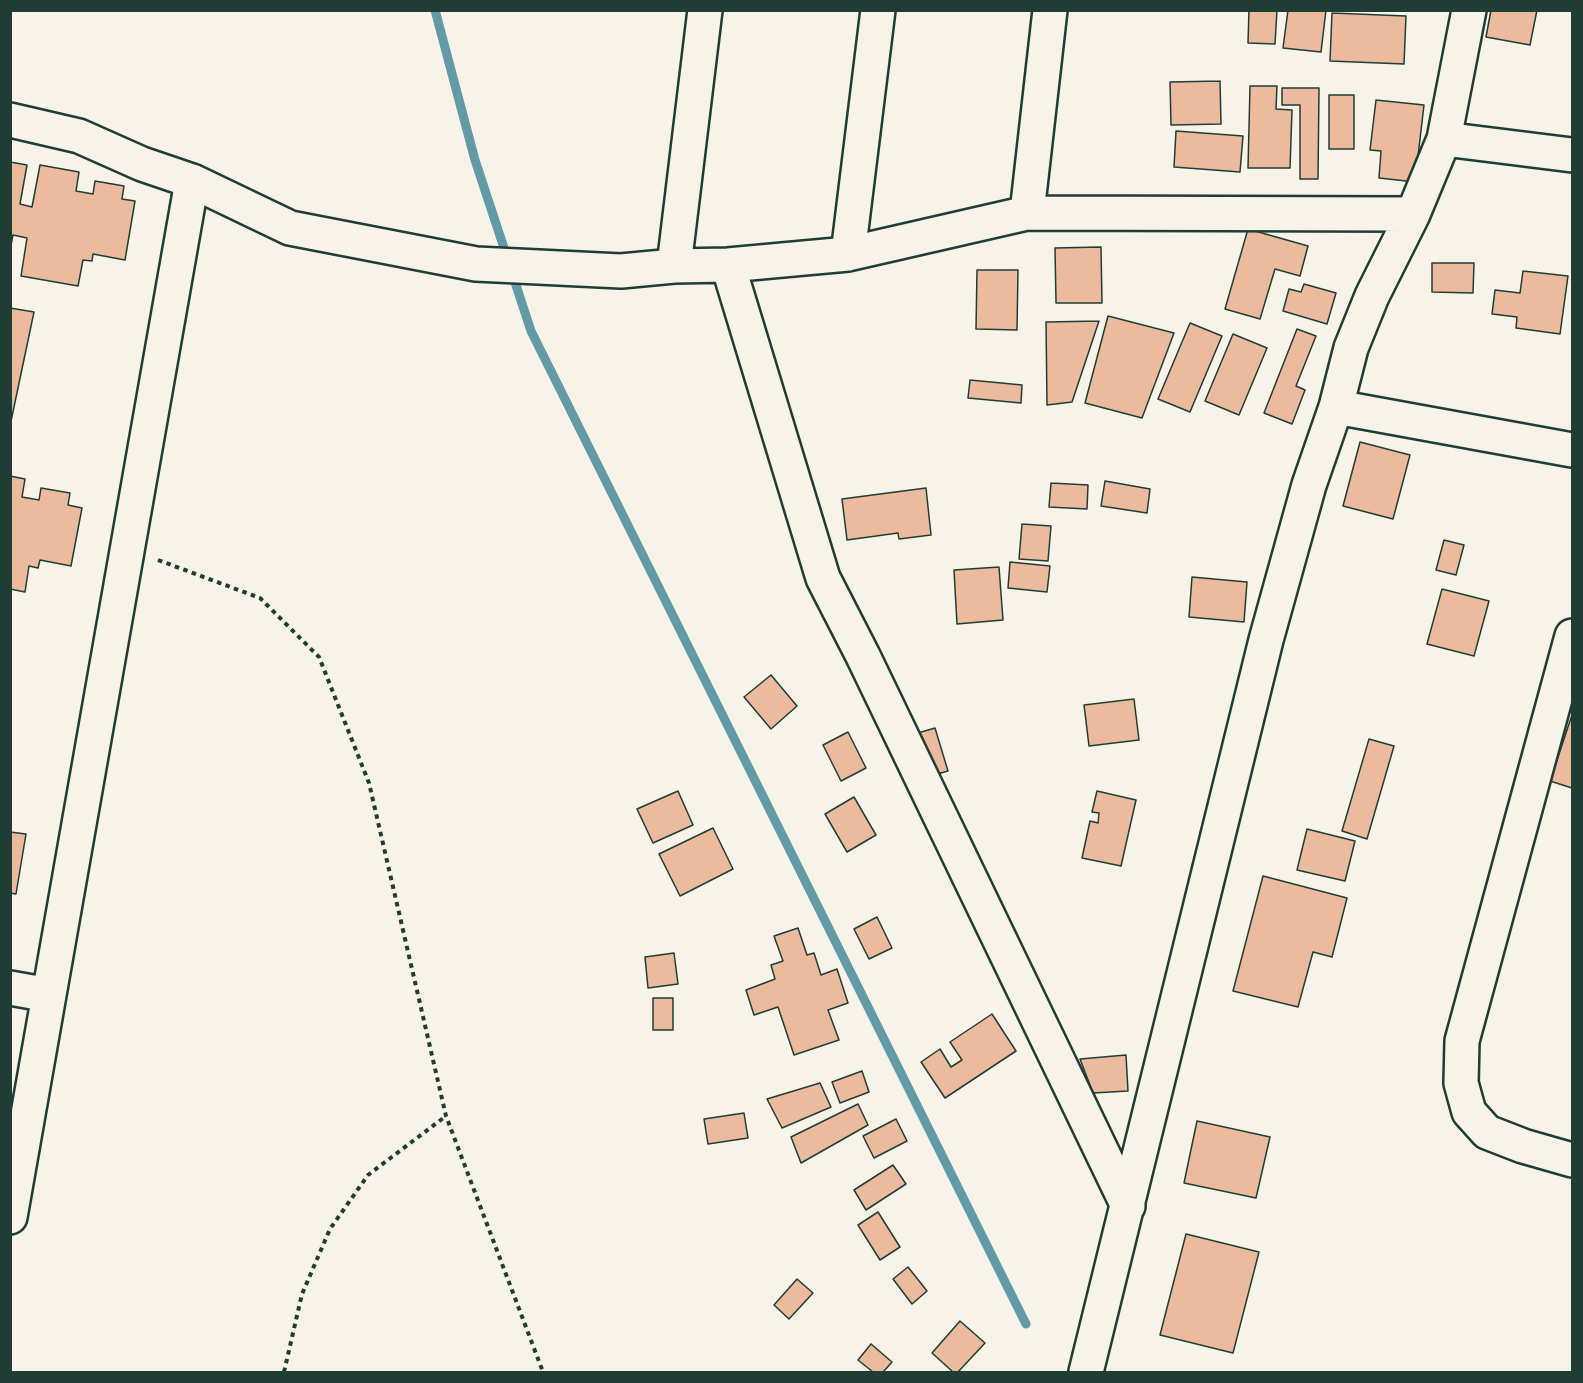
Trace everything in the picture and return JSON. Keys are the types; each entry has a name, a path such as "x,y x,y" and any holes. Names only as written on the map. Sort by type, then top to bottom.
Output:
{"street":[{"path":"674,266 705,10"},
{"path":"848,254 878,10"},
{"path":"1027,213 1050,10"},
{"path":"1086,1372 1266,640 1310,485 1336,407 1351,348 1372,296 1413,214 1444,140 1469,10"},
{"path":"10,120 79,136 142,164 192,181 290,228 476,264 621,271 674,266 728,265 848,254 1027,213 1413,214"},
{"path":"1444,140 1572,155"},
{"path":"10,1217 192,181"},
{"path":"728,265 823,578 874,678 1128,1206"},
{"path":"1336,407 1572,450"},
{"path":"1572,636 1462,1041 1461,1083 1469,1112 1487,1132 1523,1146 1572,1160"},
{"path":"10,988 49,995"}],"path":[{"path":"127,548 260,598 319,657 369,783 446,1116 543,1372"},
{"path":"284,1372 302,1294 330,1229 368,1175 446,1116"}],"building":[{"path":"1249,10 1277,10 1275,44 1248,43"},
{"path":"1288,10 1326,10 1321,52 1283,48"},
{"path":"1491,10 1537,10 1530,45 1486,37"},
{"path":"1332,13 1406,16 1404,64 1330,61"},
{"path":"1220,81 1221,124 1171,125 1170,82"},
{"path":"1250,86 1277,86 1276,109 1292,110 1290,168 1248,168"},
{"path":"1282,88 1319,88 1318,179 1300,179 1300,105 1282,105"},
{"path":"1329,95 1354,95 1354,149 1329,149"},
{"path":"1376,100 1424,105 1415,182 1379,178 1381,151 1370,150"},
{"path":"1176,131 1243,136 1240,172 1174,167"},
{"path":"10,162 27,165 20,204 32,207 40,165 79,172 76,191 93,194 95,181 124,186 122,199 135,201 125,260 93,254 92,261 83,260 78,286 21,276 27,238 13,235 10,250"},
{"path":"1248,229 1308,246 1300,276 1275,269 1260,319 1225,309"},
{"path":"1101,247 1102,303 1056,303 1055,248"},
{"path":"1432,263 1474,263 1473,293 1432,292"},
{"path":"977,270 1018,270 1017,330 976,329"},
{"path":"1523,271 1568,276 1560,334 1516,328 1517,317 1492,314 1495,290 1520,293"},
{"path":"1304,284 1336,293 1327,324 1283,311 1289,289 1301,292"},
{"path":"10,308 34,312 10,426"},
{"path":"1108,316 1174,333 1142,418 1085,403"},
{"path":"1099,321 1072,402 1047,405 1046,322"},
{"path":"1190,323 1222,336 1190,412 1158,399"},
{"path":"1297,329 1316,336 1296,386 1305,390 1292,424 1264,413"},
{"path":"1233,334 1267,348 1239,415 1205,401"},
{"path":"970,380 1022,385 1021,403 968,398"},
{"path":"1360,442 1410,455 1393,519 1343,506"},
{"path":"10,476 25,479 22,497 39,500 41,488 70,493 68,505 82,508 71,566 40,560 38,568 29,566 25,592 10,589"},
{"path":"1105,481 1150,489 1147,513 1101,506"},
{"path":"1051,483 1088,485 1087,509 1049,507"},
{"path":"926,488 931,535 899,539 898,533 847,540 842,499"},
{"path":"1022,524 1051,526 1048,561 1019,559"},
{"path":"1444,540 1464,545 1456,575 1436,570"},
{"path":"1010,562 1050,566 1047,592 1008,588"},
{"path":"999,567 1003,620 957,624 954,570"},
{"path":"1192,577 1247,582 1244,622 1189,617"},
{"path":"1442,589 1489,601 1474,656 1427,644"},
{"path":"771,675 797,706 771,729 744,697"},
{"path":"1134,699 1139,740 1089,746 1084,705"},
{"path":"1572,715 1572,788 1550,781"},
{"path":"935,728 948,771 923,778 911,735"},
{"path":"848,732 866,768 841,781 823,745"},
{"path":"1369,739 1394,746 1367,839 1342,831"},
{"path":"678,791 693,825 653,843 637,809"},
{"path":"1097,791 1136,800 1121,866 1082,858 1090,821 1098,823 1099,813 1092,812"},
{"path":"854,797 876,835 847,852 825,814"},
{"path":"713,828 733,869 680,896 659,854"},
{"path":"1307,829 1355,841 1345,881 1297,870"},
{"path":"10,832 26,834 16,894 10,893"},
{"path":"1263,876 1347,898 1332,957 1313,952 1298,1007 1233,991"},
{"path":"877,917 892,948 869,959 854,929"},
{"path":"798,928 807,955 814,953 821,975 837,969 848,1003 828,1010 839,1040 794,1055 778,1007 754,1015 746,990 775,979 771,965 783,961 774,936"},
{"path":"674,953 678,984 648,988 645,957"},
{"path":"653,998 673,998 673,1030 653,1030"},
{"path":"992,1014 1016,1051 945,1098 921,1062 940,1049 951,1067 962,1060 950,1042"},
{"path":"1126,1055 1128,1091 1093,1093 1080,1059"},
{"path":"862,1071 869,1092 840,1103 832,1082"},
{"path":"820,1083 831,1107 782,1128 767,1099"},
{"path":"858,1104 868,1125 801,1163 791,1137"},
{"path":"744,1113 748,1138 708,1144 704,1119"},
{"path":"896,1119 907,1141 874,1158 863,1136"},
{"path":"1197,1121 1270,1137 1256,1198 1184,1183"},
{"path":"893,1165 906,1184 866,1210 854,1190"},
{"path":"878,1212 900,1247 880,1260 858,1225"},
{"path":"1186,1234 1259,1252 1233,1353 1160,1335"},
{"path":"908,1267 927,1291 912,1304 893,1279"},
{"path":"797,1279 813,1293 789,1319 774,1305"},
{"path":"960,1321 985,1343 958,1372 953,1372 932,1353"},
{"path":"871,1344 892,1362 883,1372 873,1372 858,1360"}],"waterway":[{"path":"435,10 475,160 508,260"},
{"path":"512,273 531,331 1026,1324"}]}
